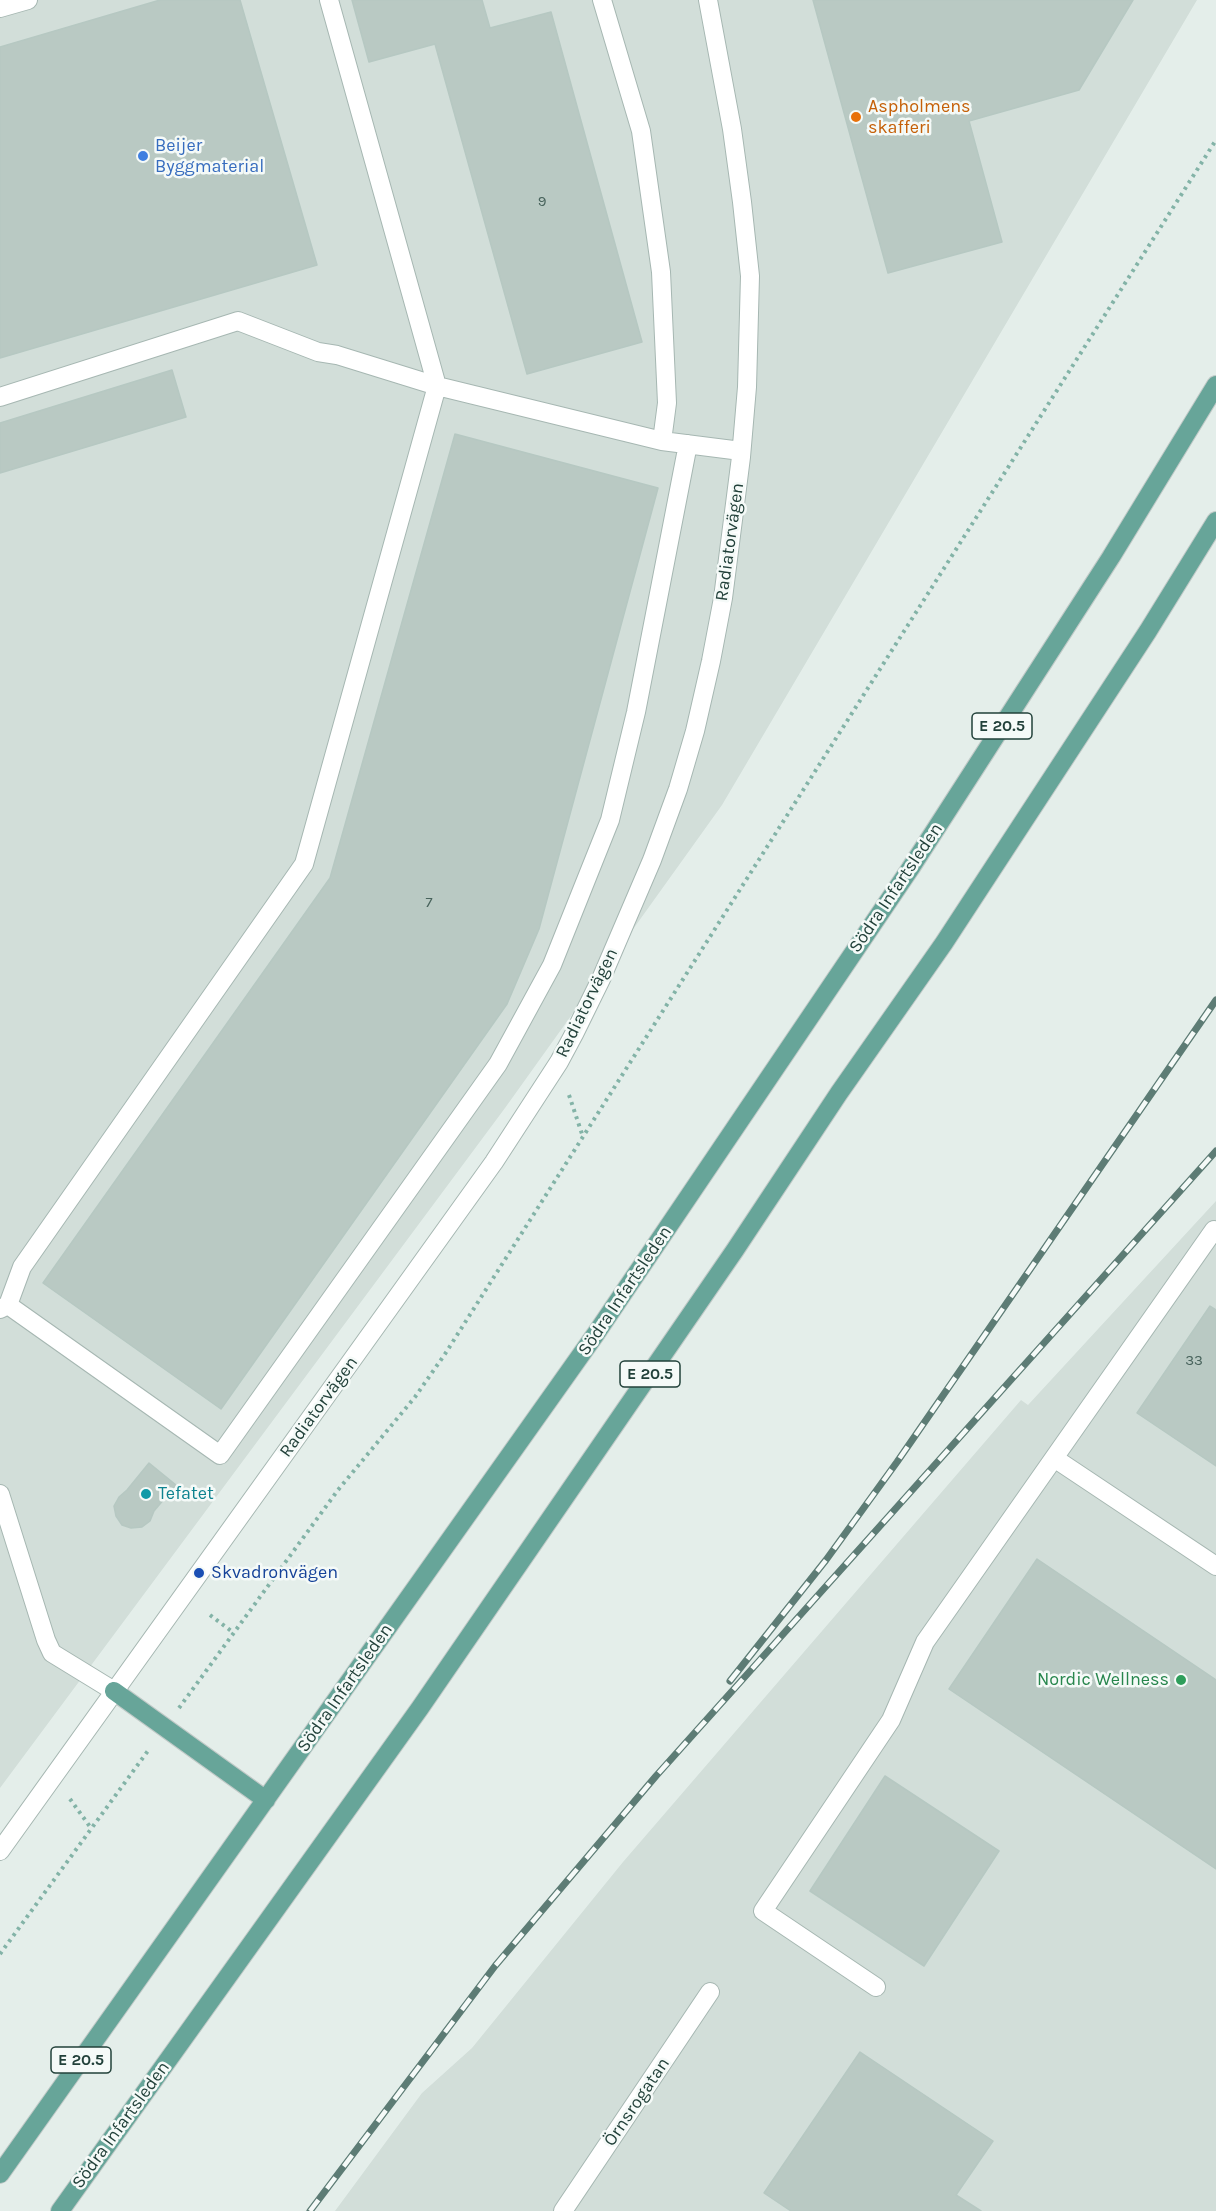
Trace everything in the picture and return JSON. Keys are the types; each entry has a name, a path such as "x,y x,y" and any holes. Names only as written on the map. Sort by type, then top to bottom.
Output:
{"main road":[{"name":"Södra Infartsleden","path":"0,2174 595,1335 910,868 1111,557 1216,385"},
{"name":"Södra Infartsleden","path":"60,2211 420,1708 735,1250 846,1084 945,943 1148,631 1216,521"},
{"path":"114,1691 266,1800"}],"street":[{"path":"0,8 28,0"},
{"path":"329,0 437,386 304,864 22,1267 4,1307 220,1455 498,1064 552,965 610,820 636,712 688,444"},
{"path":"602,0 643,142 660,272 667,403 662,441"},
{"name":"Radiatorvägen","path":"0,1851 494,1162 559,1062 601,980 652,860 692,741 711,661 723,598 747,387 750,276 732,129 708,0"},
{"path":"0,397 238,321 318,352 337,355 437,386 662,441 741,451"},
{"path":"876,1987 763,1911 891,1720 925,1642 1214,1230 1216,1231"},
{"path":"1054,1458 1216,1566"},
{"path":"0,1494 52,1653 114,1691"},
{"name":"Örnsrogatan","path":"563,2211 711,1992"}],"path":[{"path":"0,1954 338,1490 416,1397 583,1138 1216,140"},
{"path":"559,1062 583,1138"},
{"path":"210,1615 234,1633"},
{"path":"57,1771 73,1804 91,1828"}],"shaded area":[{"path":"0,0 1197,0 722,805 505,1108 0,1788"},
{"path":"1216,1201 1216,2211 335,2211 422,2093 472,2048 623,1862 1021,1400 1028,1405"}],"building":[{"name":"Beijer Byggmaterial","path":"160,0 240,0 317,265 0,358 0,47"},
{"path":"352,0 482,0 490,28 551,12 642,342 527,374 435,44 369,62"},
{"path":"813,0 1133,0 1079,90 969,121 1002,242 888,273"},
{"path":"172,370 186,417 0,473 0,423"},
{"path":"455,434 658,488 539,929 507,1004 221,1409 43,1283 330,878"},
{"path":"1210,1306 1216,1310 1216,1466 1137,1413"},
{"name":"Tefatet","path":"149,1463 176,1485 154,1511 150,1521 142,1527 131,1528 122,1525 116,1516 114,1506 119,1497"},
{"path":"1037,1559 1216,1680 1216,1869 949,1689"},
{"path":"885,1776 999,1851 924,1966 810,1891"},
{"path":"860,2052 993,2141 956,2195 981,2211 791,2211 764,2193"}],"railway":[{"path":"730,1681 826,1560 897,1462 1216,1000"},
{"path":"310,2211 495,1966 656,1776 1216,1151"}],"place":[{"name":"Aspholmens skafferi","path":"856,117"},
{"name":"Beijer Byggmaterial","path":"143,156"},
{"name":"Tefatet","path":"146,1494"},
{"name":"Skvadronvägen","path":"199,1573"},
{"name":"Nordic Wellness","path":"1181,1680"}]}
